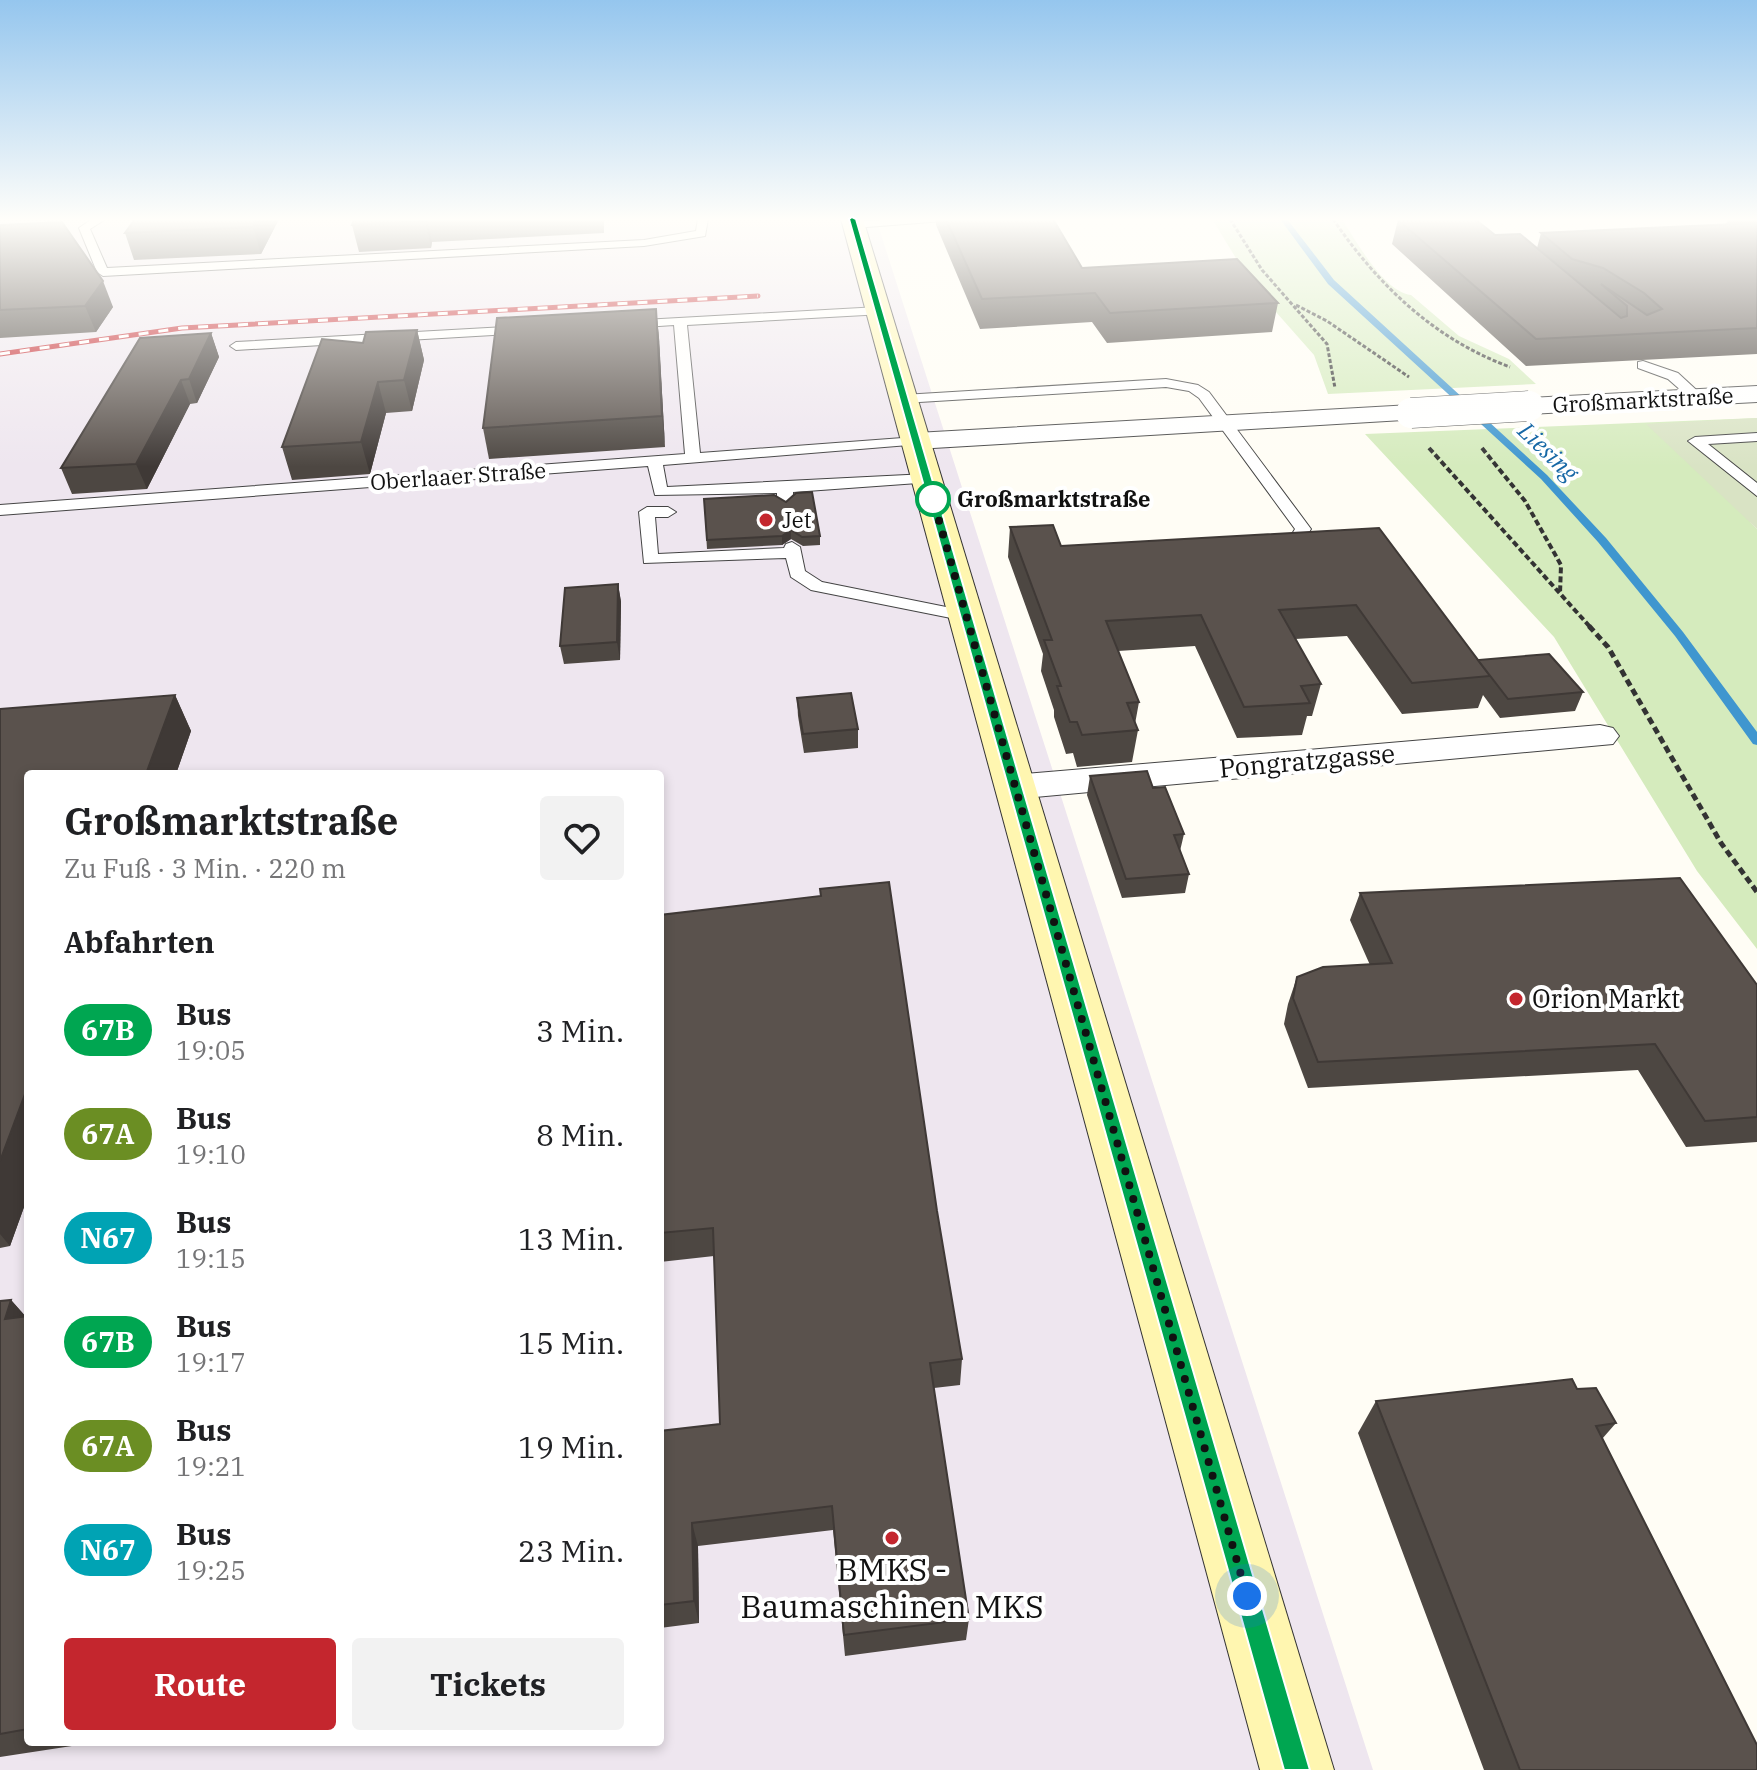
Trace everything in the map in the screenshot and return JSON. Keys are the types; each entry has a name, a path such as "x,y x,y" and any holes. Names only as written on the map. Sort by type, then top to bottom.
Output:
{"main road":[{"path":"876,302 1297,1770"}],"street":[{"name":"Großmarktstraße","path":"1415,425 1538,406 1757,394"},
{"path":"916,440 1226,423 1415,425"},
{"name":"Pongratzgasse","path":"1014,787 1600,736"}],"lane":[{"path":"616,325 879,311"},
{"path":"680,321 693,458"},
{"path":"236,346 537,329"},
{"path":"1643,365 1675,370 1697,397"},
{"path":"655,461 660,492 785,495 916,440 1166,383 1200,392 1303,529 1298,537 1284,542 1253,544"},
{"path":"1757,437 1695,441 1757,491"},
{"name":"Oberlaaer Straße","path":"5,516 21,508 230,488 655,461 916,440"},
{"path":"220,512 230,488"},
{"path":"668,512 647,512 650,559 793,550 797,573 817,586 966,616"}],"path":[{"path":"1290,302 1327,344 1333,382 1339,392"},
{"path":"1405,302 1469,351 1510,368 1538,406"},
{"path":"1415,425 1608,647 1721,843 1757,892"}],"shaded area":[{"path":"0,302 902,302 1373,1770 0,1770"}],"green space":[{"path":"1267,302 1419,302 1459,336 1509,359 1536,384 1328,394 1314,355"},
{"path":"1757,418 1750,522 1757,529 1757,949 1697,871 1554,637 1365,434"},
{"path":"1757,418 1757,529 1646,424"}],"building":[{"path":"0,302 88,302 85,306 0,310"},
{"path":"1101,302 1278,303 1110,313"},
{"path":"1493,302 1601,302 1621,318 1627,316 1627,306 1622,302 1627,302 1647,315 1662,309 1654,302 1757,302 1757,328 1536,339"},
{"path":"656,309 662,416 483,428 497,318"},
{"path":"417,330 404,380 378,382 361,442 282,447 322,339 363,343 366,332"},
{"path":"211,333 189,379 181,380 136,464 61,468 140,338"},
{"path":"812,492 820,536 802,537 791,530 782,536 707,540 704,499 774,495 786,502 796,493"},
{"path":"1053,525 1061,546 1379,528 1490,676 1412,683 1356,605 1279,610 1321,684 1301,686 1310,703 1244,707 1201,615 1106,621 1139,702 1127,703 1138,730 1082,735 1077,722 1070,722 1057,686 1061,686 1044,640 1052,640 1010,527"},
{"path":"618,584 617,642 560,646 565,588"},
{"path":"1549,654 1583,692 1508,699 1478,660"},
{"path":"851,693 858,729 803,734 797,698"},
{"path":"175,695 147,770 24,770 24,1097 0,1161 0,709"},
{"path":"1147,771 1153,788 1165,787 1184,834 1174,835 1189,874 1126,879 1090,776"},
{"name":"Orion Markt","path":"1680,878 1757,985 1757,1117 1705,1121 1655,1044 1318,1062 1293,998 1297,977 1323,967 1392,963 1360,893"},
{"path":"889,882 962,1359 930,1363 969,1619 844,1635 832,1506 692,1523 694,1601 664,1605 664,1431 720,1424 713,1228 664,1233 664,915 821,896 820,889"},
{"path":"11,1300 5,1319 24,1317 24,1730 0,1734 0,1301"},
{"path":"1572,1379 1577,1389 1596,1388 1616,1423 1596,1426 1757,1745 1757,1770 1520,1770 1376,1401"}],"waterway":[{"name":"Liesing","path":"1352,302 1544,477 1602,540 1679,634 1757,741"}],"railway":[{"path":"0,354 182,328 657,302"}],"bus line":[{"name":"67B","path":"876,302 1297,1770"}],"place":[{"name":"Großmarktstraße","path":"933,499"},
{"name":"Jet","path":"766,520"},
{"name":"Orion Markt","path":"1516,999"},
{"name":"BMKS - Baumaschinen MKS","path":"892,1538"}],"route":[{"path":"933,499 932,496 1247,1596"}]}
